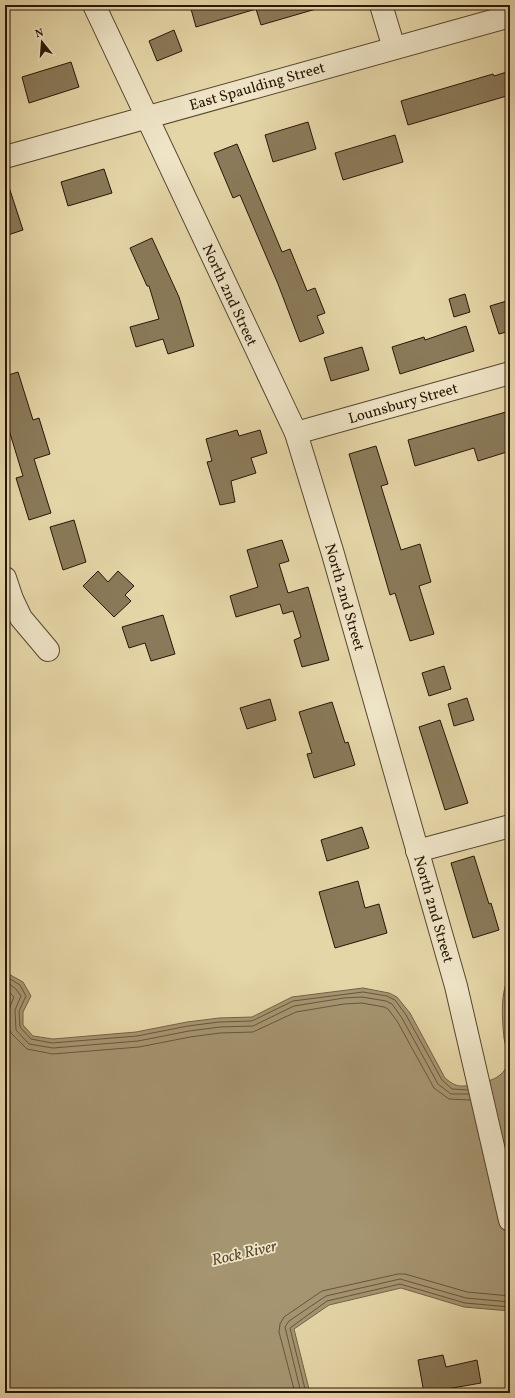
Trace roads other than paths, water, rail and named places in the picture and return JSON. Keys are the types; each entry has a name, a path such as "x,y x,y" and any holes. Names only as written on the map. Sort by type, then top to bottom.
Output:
{"street":[{"name":"North 2nd Street","path":"94,5 296,433 335,561 456,986 510,1220"},
{"path":"381,5 394,48"},
{"name":"East Spaulding Street","path":"5,158 510,16"},
{"name":"Lounsbury Street","path":"296,433 510,373"},
{"path":"5,578 12,599 21,618 48,650"},
{"path":"417,851 510,826"}],"water":[{"name":"Rock River","path":"5,972 23,982 31,996 23,1012 23,1025 33,1036 53,1039 136,1032 187,1022 219,1018 252,1017 292,997 363,988 389,993 397,997 410,1013 445,1078 453,1084 459,1086 492,1080 501,1074 507,1066 508,1057 504,1038 502,1005 510,974 510,1311 464,1307 401,1288 329,1305 294,1329 310,1393 5,1393"}]}
